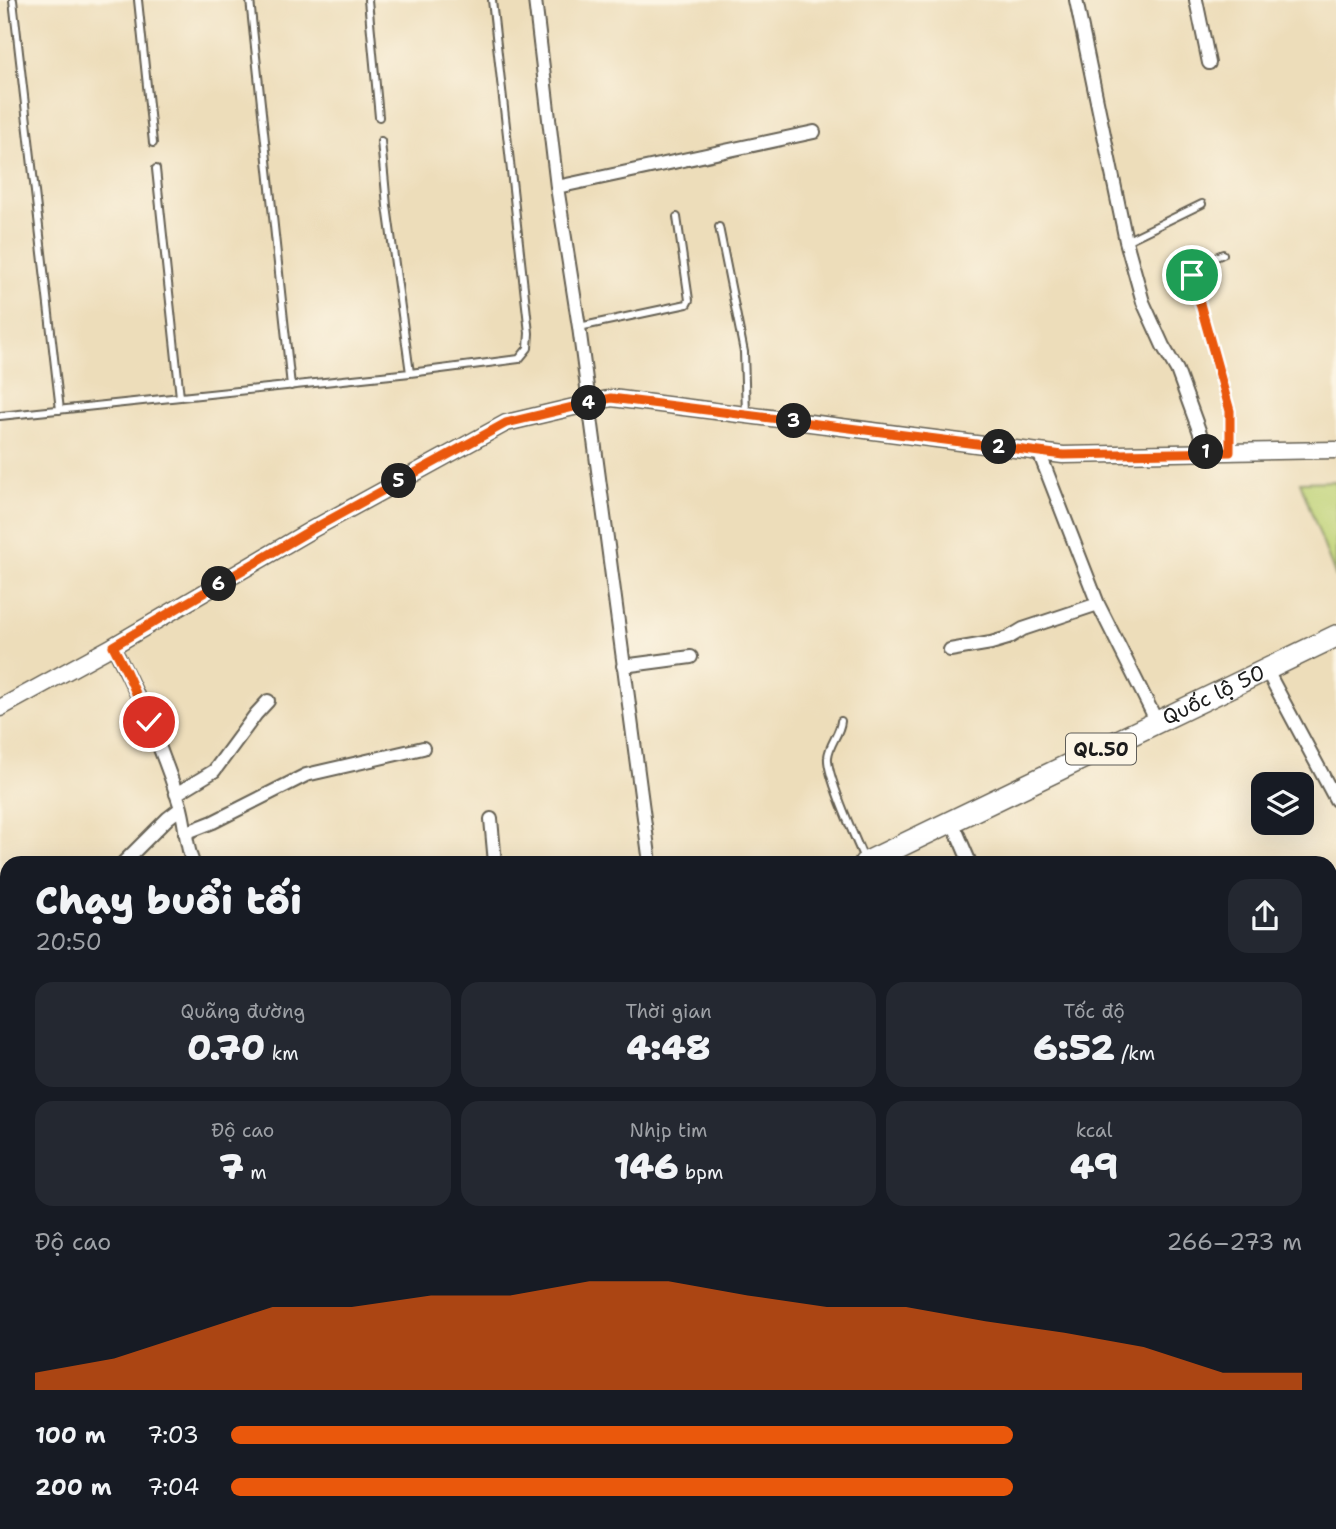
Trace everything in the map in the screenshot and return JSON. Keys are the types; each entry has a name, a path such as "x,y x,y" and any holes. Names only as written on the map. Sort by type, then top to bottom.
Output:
{"main road":[{"name":"Quốc lộ 50","path":"880,856 1336,636"}],"street":[{"path":"536,0 557,187 579,327 649,856"},
{"path":"1076,0 1126,241 1143,302 1177,370 1204,444 1203,452"},
{"path":"1196,0 1209,63"},
{"path":"557,187 814,132"},
{"path":"0,708 113,646 311,530 506,423 611,398 1063,455 1336,450"},
{"path":"1039,452 1098,604 1157,722"},
{"path":"950,650 1008,638 1024,629 1098,604"},
{"path":"113,646 135,689 161,751 181,808 190,856"},
{"path":"624,666 691,657"},
{"path":"1266,669 1336,800"},
{"path":"176,794 214,771 268,701"},
{"path":"184,833 213,822 306,775 423,748"},
{"path":"129,856 181,808"},
{"path":"491,819 494,856"},
{"path":"952,821 967,856"}],"lane":[{"path":"13,0 60,410"},
{"path":"138,0 153,143"},
{"path":"250,0 291,386"},
{"path":"368,0 379,117"},
{"path":"0,416 519,359 528,348 529,333 492,0"},
{"path":"381,141 387,206 410,373"},
{"path":"156,169 180,397"},
{"path":"1126,241 1202,204"},
{"path":"579,327 687,304 689,300 677,217"},
{"path":"719,227 744,352 746,415"},
{"path":"1223,254 1206,261 1196,268 1192,275 1230,411 1230,452"},
{"path":"841,721 828,758 831,776 862,856"}],"green space":[{"path":"1336,481 1336,578 1300,482"}],"route":[{"path":"149,722 113,646 311,530 506,423 611,398 1063,455 1230,452 1230,411 1192,275"}]}
